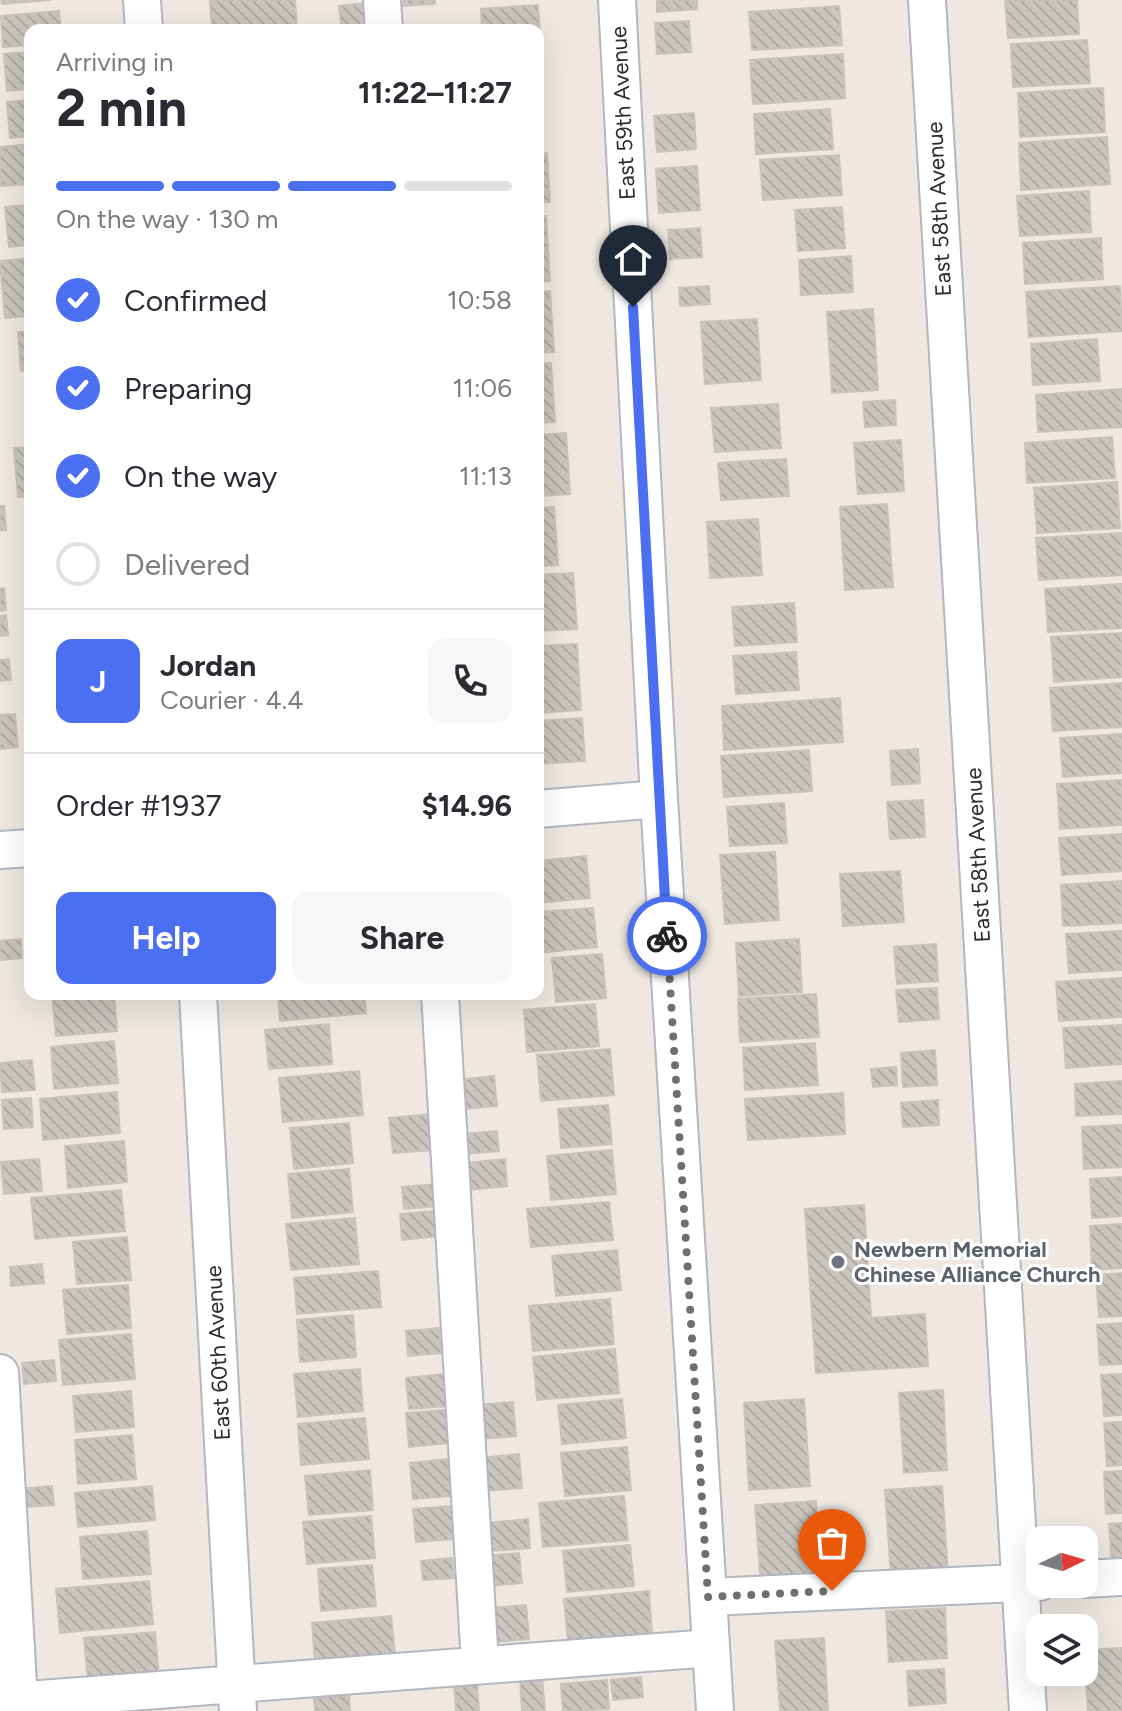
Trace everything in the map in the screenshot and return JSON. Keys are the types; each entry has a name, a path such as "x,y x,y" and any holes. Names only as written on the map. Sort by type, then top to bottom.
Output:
{"street":[{"path":"142,0 144,24"},
{"path":"382,0 384,24"},
{"name":"East 59th Avenue","path":"617,0 659,799 715,1711"},
{"name":"East 58th Avenue","path":"927,0 1027,1526"},
{"path":"544,809 659,799"},
{"path":"0,850 24,848"},
{"name":"East 60th Avenue","path":"198,1000 238,1697"},
{"path":"440,1000 480,1664"},
{"path":"0,1373 10,1702 238,1697 480,1664 711,1648"},
{"path":"1098,1578 1122,1577"},
{"path":"708,1597 1026,1582"},
{"name":"East 58th Avenue","path":"1028,1711 1031,1598"}],"building":[{"path":"1,0 51,0 2,4"},
{"path":"210,0 295,0 297,24 212,24"},
{"path":"397,0 435,0 435,4 397,6"},
{"path":"657,0 697,0 697,9 657,12"},
{"path":"1005,0 1077,0 1079,34 1008,38"},
{"path":"365,3 367,24 341,24 339,6"},
{"path":"538,5 539,24 482,24 481,9"},
{"path":"839,6 842,45 752,50 749,12"},
{"path":"59,11 60,24 24,24 24,45 3,47 1,16"},
{"path":"689,21 691,52 657,54 655,23"},
{"path":"1087,40 1090,83 1013,87 1011,44"},
{"path":"24,52 24,90 7,91 4,54"},
{"path":"843,54 845,98 753,104 750,60"},
{"path":"1103,88 1105,132 1020,137 1018,93"},
{"path":"24,101 24,137 10,138 7,102"},
{"path":"830,109 833,149 756,154 754,114"},
{"path":"694,113 696,149 657,152 654,116"},
{"path":"1107,137 1110,184 1021,190 1019,143"},
{"path":"24,145 24,184 1,186 0,147"},
{"path":"544,153 547,153 550,202 544,202"},
{"path":"839,155 842,195 763,200 760,160"},
{"path":"697,166 700,210 659,213 656,169"},
{"path":"1089,191 1091,232 1020,236 1017,196"},
{"path":"24,205 24,246 9,247 5,207"},
{"path":"842,207 845,248 798,251 795,210"},
{"path":"544,216 546,216 550,281 544,282"},
{"path":"700,228 702,257 670,259 668,230"},
{"path":"1101,238 1103,279 1025,284 1023,243"},
{"path":"851,256 853,292 801,295 799,260"},
{"path":"24,259 24,316 5,318 0,261"},
{"path":"709,286 710,304 680,306 679,288"},
{"path":"1120,286 1122,331 1029,337 1026,292"},
{"path":"550,291 554,352 544,353 544,292"},
{"path":"873,309 878,390 832,393 827,312"},
{"path":"757,319 761,380 705,384 701,322"},
{"path":"18,332 24,332 24,371 21,371"},
{"path":"1097,339 1100,381 1033,385 1031,344"},
{"path":"551,363 555,422 544,423 544,364"},
{"path":"1122,389 1122,427 1038,432 1036,395"},
{"path":"895,400 896,425 865,427 863,402"},
{"path":"778,404 781,448 715,452 711,408"},
{"path":"566,433 570,494 544,496 544,435"},
{"path":"1112,437 1115,478 1027,483 1025,443"},
{"path":"901,440 904,491 858,494 854,443"},
{"path":"24,447 24,496 18,497 14,448"},
{"path":"786,459 789,496 721,500 718,463"},
{"path":"1117,482 1120,528 1037,533 1034,488"},
{"path":"887,504 893,587 845,590 840,507"},
{"path":"0,506 4,506 6,530 0,530"},
{"path":"554,507 558,565 544,566 544,508"},
{"path":"758,519 762,575 710,578 707,522"},
{"path":"1122,533 1122,575 1039,580 1036,538"},
{"path":"573,573 577,629 544,631 544,575"},
{"path":"1122,584 1122,628 1048,632 1045,589"},
{"path":"4,588 6,610 0,611 0,589"},
{"path":"794,603 797,642 735,646 732,607"},
{"path":"6,615 8,635 0,636 0,616"},
{"path":"1122,633 1122,677 1054,682 1051,637"},
{"path":"577,644 581,710 544,713 544,646"},
{"path":"796,652 799,690 736,694 733,656"},
{"path":"9,659 11,680 0,681 0,660"},
{"path":"1122,683 1122,727 1053,731 1050,688"},
{"path":"840,698 843,742 724,750 722,706"},
{"path":"15,714 18,747 0,749 0,715"},
{"path":"582,718 585,761 544,764 544,721"},
{"path":"1122,734 1122,773 1063,777 1060,738"},
{"path":"918,749 920,783 892,785 890,751"},
{"path":"809,750 812,791 724,797 721,756"},
{"path":"1122,780 1122,825 1060,829 1057,784"},
{"path":"923,800 925,837 890,839 887,802"},
{"path":"784,803 787,843 730,846 727,807"},
{"path":"1122,834 1122,871 1062,875 1059,838"},
{"path":"775,852 779,920 725,924 720,855"},
{"path":"586,856 590,898 544,902 544,860"},
{"path":"900,871 904,922 843,926 840,874"},
{"path":"1122,881 1122,923 1063,926 1061,885"},
{"path":"593,908 597,947 544,952 544,912"},
{"path":"1122,931 1122,970 1069,973 1066,934"},
{"path":"21,939 22,958 0,960 0,941"},
{"path":"799,939 802,992 739,996 736,943"},
{"path":"936,944 938,981 897,984 894,947"},
{"path":"602,954 606,998 556,1002 552,958"},
{"path":"1122,978 1122,1017 1059,1021 1056,982"},
{"path":"937,988 939,1019 899,1022 896,990"},
{"path":"816,994 819,1037 740,1042 738,999"},
{"path":"53,1000 114,1000 117,1031 56,1036"},
{"path":"278,1000 365,1000 366,1013 280,1021"},
{"path":"595,1004 599,1046 527,1052 524,1010"},
{"path":"329,1024 332,1064 269,1069 265,1030"},
{"path":"1122,1025 1122,1064 1066,1068 1063,1028"},
{"path":"114,1041 118,1083 54,1089 51,1047"},
{"path":"815,1043 818,1085 745,1090 743,1048"},
{"path":"610,1049 614,1095 541,1101 537,1055"},
{"path":"935,1050 937,1085 903,1087 901,1053"},
{"path":"32,1060 35,1090 2,1092 0,1063"},
{"path":"896,1067 897,1085 873,1087 871,1069"},
{"path":"359,1071 363,1115 283,1122 279,1078"},
{"path":"494,1076 497,1106 462,1109 459,1080"},
{"path":"1122,1081 1122,1114 1076,1116 1075,1084"},
{"path":"117,1092 120,1133 43,1140 40,1099"},
{"path":"843,1093 845,1134 748,1140 745,1099"},
{"path":"31,1098 33,1127 4,1129 2,1100"},
{"path":"938,1100 939,1125 903,1127 901,1103"},
{"path":"608,1105 612,1144 561,1148 558,1109"},
{"path":"431,1114 434,1150 393,1153 389,1118"},
{"path":"349,1123 353,1163 294,1169 290,1128"},
{"path":"1122,1125 1122,1167 1084,1169 1082,1127"},
{"path":"497,1131 499,1151 465,1154 464,1134"},
{"path":"124,1141 127,1182 68,1188 65,1146"},
{"path":"612,1150 616,1194 551,1200 547,1156"},
{"path":"39,1159 42,1191 4,1194 1,1162"},
{"path":"505,1159 507,1186 469,1190 467,1163"},
{"path":"349,1169 353,1212 292,1218 288,1174"},
{"path":"1122,1177 1122,1216 1092,1218 1090,1179"},
{"path":"437,1184 439,1206 404,1209 402,1187"},
{"path":"121,1190 125,1231 35,1239 31,1198"},
{"path":"609,1202 613,1240 531,1247 527,1209"},
{"name":"Newbern Memorial Chinese Alliance Church","path":"864,1205 871,1318 925,1314 928,1366 816,1373 805,1209"},
{"path":"436,1211 438,1236 402,1240 400,1214"},
{"path":"355,1218 359,1264 291,1270 286,1224"},
{"path":"1122,1224 1122,1268 1092,1270 1090,1226"},
{"path":"127,1237 131,1280 77,1284 73,1242"},
{"path":"617,1250 621,1290 556,1296 552,1256"},
{"path":"42,1264 44,1283 11,1286 10,1267"},
{"path":"378,1271 381,1307 297,1314 294,1278"},
{"path":"1122,1273 1122,1316 1099,1317 1096,1275"},
{"path":"128,1285 131,1328 67,1334 63,1290"},
{"path":"610,1299 614,1344 533,1351 529,1306"},
{"path":"353,1315 356,1357 300,1362 297,1320"},
{"path":"1122,1323 1122,1364 1100,1365 1097,1325"},
{"path":"439,1328 441,1353 408,1356 406,1331"},
{"path":"131,1334 135,1379 63,1385 59,1340"},
{"path":"615,1349 619,1393 537,1400 533,1357"},
{"path":"54,1360 56,1381 24,1384 22,1363"},
{"path":"360,1369 363,1411 298,1417 294,1374"},
{"path":"445,1374 448,1406 409,1409 406,1378"},
{"path":"1122,1374 1122,1415 1104,1416 1101,1375"},
{"path":"943,1390 947,1470 904,1473 899,1393"},
{"path":"131,1391 134,1427 76,1432 73,1396"},
{"path":"622,1399 626,1438 562,1444 558,1405"},
{"path":"804,1399 810,1486 749,1490 744,1403"},
{"path":"513,1402 516,1436 481,1439 478,1405"},
{"path":"445,1410 448,1443 409,1447 406,1413"},
{"path":"365,1418 369,1459 301,1465 298,1424"},
{"path":"1122,1422 1122,1465 1107,1466 1104,1423"},
{"path":"132,1435 136,1479 78,1484 75,1440"},
{"path":"627,1447 631,1490 565,1496 561,1453"},
{"path":"519,1454 522,1488 483,1491 480,1458"},
{"path":"448,1459 451,1496 413,1499 410,1463"},
{"path":"370,1470 373,1510 309,1515 305,1476"},
{"path":"1122,1471 1122,1513 1106,1514 1104,1472"},
{"path":"52,1486 54,1505 22,1507 20,1489"},
{"path":"152,1486 155,1520 78,1527 75,1493"},
{"path":"942,1486 948,1573 891,1577 885,1490"},
{"path":"624,1496 628,1540 543,1547 539,1503"},
{"path":"816,1501 821,1583 761,1586 755,1505"},
{"path":"453,1506 455,1539 416,1542 413,1509"},
{"path":"371,1516 375,1558 307,1564 303,1522"},
{"path":"528,1519 530,1548 491,1551 488,1523"},
{"path":"1122,1523 1122,1564 1112,1565 1109,1524"},
{"path":"147,1531 151,1574 83,1579 80,1537"},
{"path":"630,1545 634,1586 567,1592 563,1551"},
{"path":"519,1553 522,1583 489,1586 486,1556"},
{"path":"452,1558 454,1578 423,1580 421,1561"},
{"path":"372,1565 376,1606 321,1611 318,1569"},
{"path":"149,1581 153,1624 60,1633 56,1589"},
{"path":"649,1591 652,1635 568,1642 564,1599"},
{"path":"526,1605 529,1639 495,1642 492,1608"},
{"path":"945,1608 947,1658 889,1662 886,1611"},
{"path":"391,1616 395,1655 315,1662 312,1623"},
{"path":"155,1632 159,1677 88,1683 84,1638"},
{"path":"824,1638 828,1711 780,1711 775,1641"},
{"path":"1122,1648 1122,1711 1088,1711 1086,1686 1098,1686 1098,1649"},
{"path":"944,1669 946,1703 909,1706 907,1671"},
{"path":"542,1676 545,1711 522,1711 520,1678"},
{"path":"641,1677 643,1697 613,1700 611,1680"},
{"path":"607,1680 609,1709 563,1711 561,1684"},
{"path":"477,1684 479,1711 456,1711 454,1685"},
{"path":"349,1695 350,1711 315,1711 314,1698"}],"way so far":[{"path":"667,936 708,1597 832,1591"}],"place":[{"name":"Newbern Memorial Chinese Alliance Church","path":"838,1262"}],"route":[{"path":"633,307 667,936"}]}
